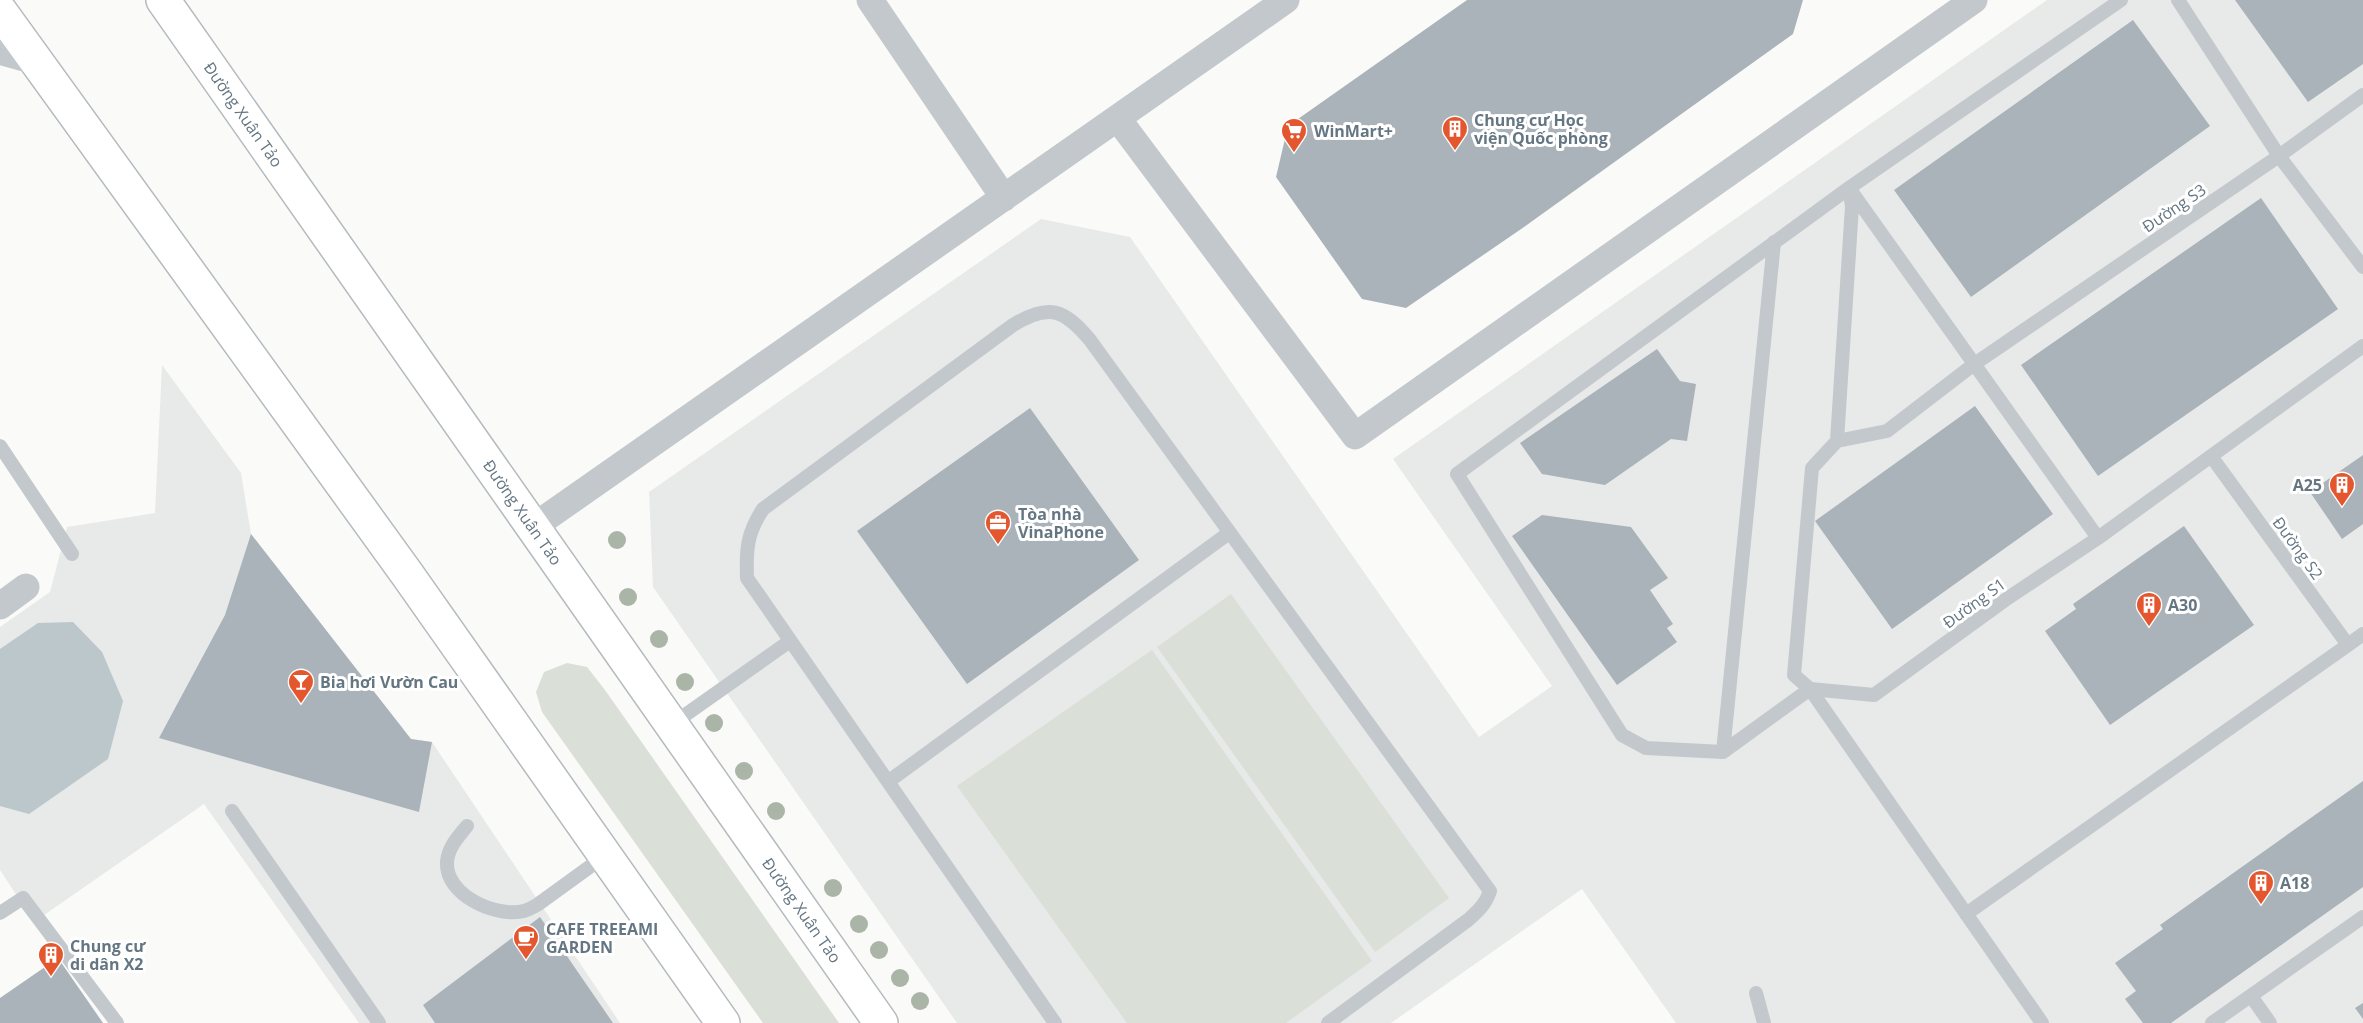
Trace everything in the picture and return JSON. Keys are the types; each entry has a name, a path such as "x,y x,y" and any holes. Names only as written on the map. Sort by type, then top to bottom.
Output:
{"main road":[{"name":"Đường Xuân Tảo","path":"163,0 881,1023"},
{"path":"0,12 400,564 723,1023"}],"street":[{"path":"870,0 1004,198"},
{"path":"533,527 1286,0"},
{"path":"1118,119 1355,436 1974,0"},
{"path":"0,48 32,57"},
{"path":"0,606 26,587"}],"lane":[{"path":"1810,689 1723,752 1646,748 1622,735 1457,474 1849,188 2121,0"},
{"path":"2178,0 2279,156 2363,267"},
{"name":"Đường S3","path":"1838,441 1887,431 1973,365 2279,156 2363,95"},
{"path":"1849,188 2098,538"},
{"path":"1849,188 1852,206 1838,441 1812,468 1794,675 1810,689 2042,1023"},
{"path":"1723,752 1774,242"},
{"path":"1055,1023 747,578 749,535 763,509 1013,325 1029,315 1044,311 1061,314 1078,325 1090,340 1490,891 1481,909 1468,920 1328,1023"},
{"name":"Đường S1","path":"1810,689 1874,695 2005,600 2098,538 2363,346"},
{"path":"0,446 72,554"},
{"name":"Đường S2","path":"2211,456 2348,645"},
{"path":"889,781 1229,533"},
{"path":"1966,914 2363,634"},
{"path":"671,725 790,641"},
{"path":"232,811 379,1023"},
{"path":"467,826 449,853 447,863 449,876 470,898 485,907 502,911 525,911 537,905 606,854"},
{"path":"0,913 22,898 117,1023"},
{"path":"2212,1023 2363,917"},
{"path":"1756,993 1764,1023"},
{"path":"2251,996 2270,1023"}],"shaded area":[{"path":"2047,0 2363,0 2363,1023 1676,1023 1582,889 1391,1023 957,1023 653,587 649,492 1041,219 1130,237 1479,737 1552,686 1393,459"},
{"path":"162,365 241,473 251,534 410,739 432,742 620,1023 359,1023 204,804 34,922 0,870 0,627 50,592 67,527 155,513"},
{"path":"1231,594 1449,898 1375,952 1157,647"},
{"path":"73,622 102,652 123,701 108,759 29,814 0,806 0,649 38,623"},
{"path":"1152,650 1372,961 1286,1023 1127,1023 957,786"},
{"path":"567,663 587,667 605,690 839,1023 763,1023 542,712 536,692 544,672"}],"building":[{"name":"Chung cư Học viện Quốc phòng","path":"1467,0 1803,0 1793,34 1524,227 1406,308 1362,299 1276,177 1288,126"},
{"path":"2235,0 2363,0 2363,64 2308,102"},
{"path":"2133,20 2210,126 1971,297 1894,190"},
{"path":"2261,198 2338,309 2098,476 2021,365"},
{"path":"1657,349 1680,381 1696,384 1687,441 1671,439 1605,485 1542,474 1520,443"},
{"path":"1975,406 2053,514 1892,629 1815,521"},
{"name":"Tòa nhà VinaPhone","path":"1030,408 1139,560 967,684 857,531"},
{"name":"A25","path":"2363,455 2363,524 2342,539 2310,492"},
{"path":"1542,515 1631,527 1668,578 1650,590 1673,624 1667,628 1677,642 1617,685 1512,536"},
{"name":"A30","path":"2184,526 2254,625 2110,725 2045,631 2076,609 2073,604"},
{"path":"251,534 411,739 432,742 419,812 159,738 225,615"},
{"name":"A18","path":"2363,781 2363,887 2171,1023 2143,1023 2125,999 2136,991 2115,963 2163,929 2160,925"},
{"name":"CAFE TREEAMI GARDEN","path":"540,917 613,1023 435,1023 423,1005"},
{"name":"Chung cư di dân X2","path":"58,958 103,1023 0,1023 0,998"},
{"path":"2363,1003 2363,1019 2355,1008"}],"place":[{"name":"Chung cư Học viện Quốc phòng","path":"1455,152"},
{"name":"WinMart+","path":"1294,154"},
{"name":"A25","path":"2342,508"},
{"name":"Tòa nhà VinaPhone","path":"998,546"},
{"name":"A30","path":"2149,628"},
{"name":"Bia hơi Vườn Cau","path":"301,705"},
{"name":"A18","path":"2261,906"},
{"name":"CAFE TREEAMI GARDEN","path":"526,961"},
{"name":"Chung cư di dân X2","path":"51,978"}]}
